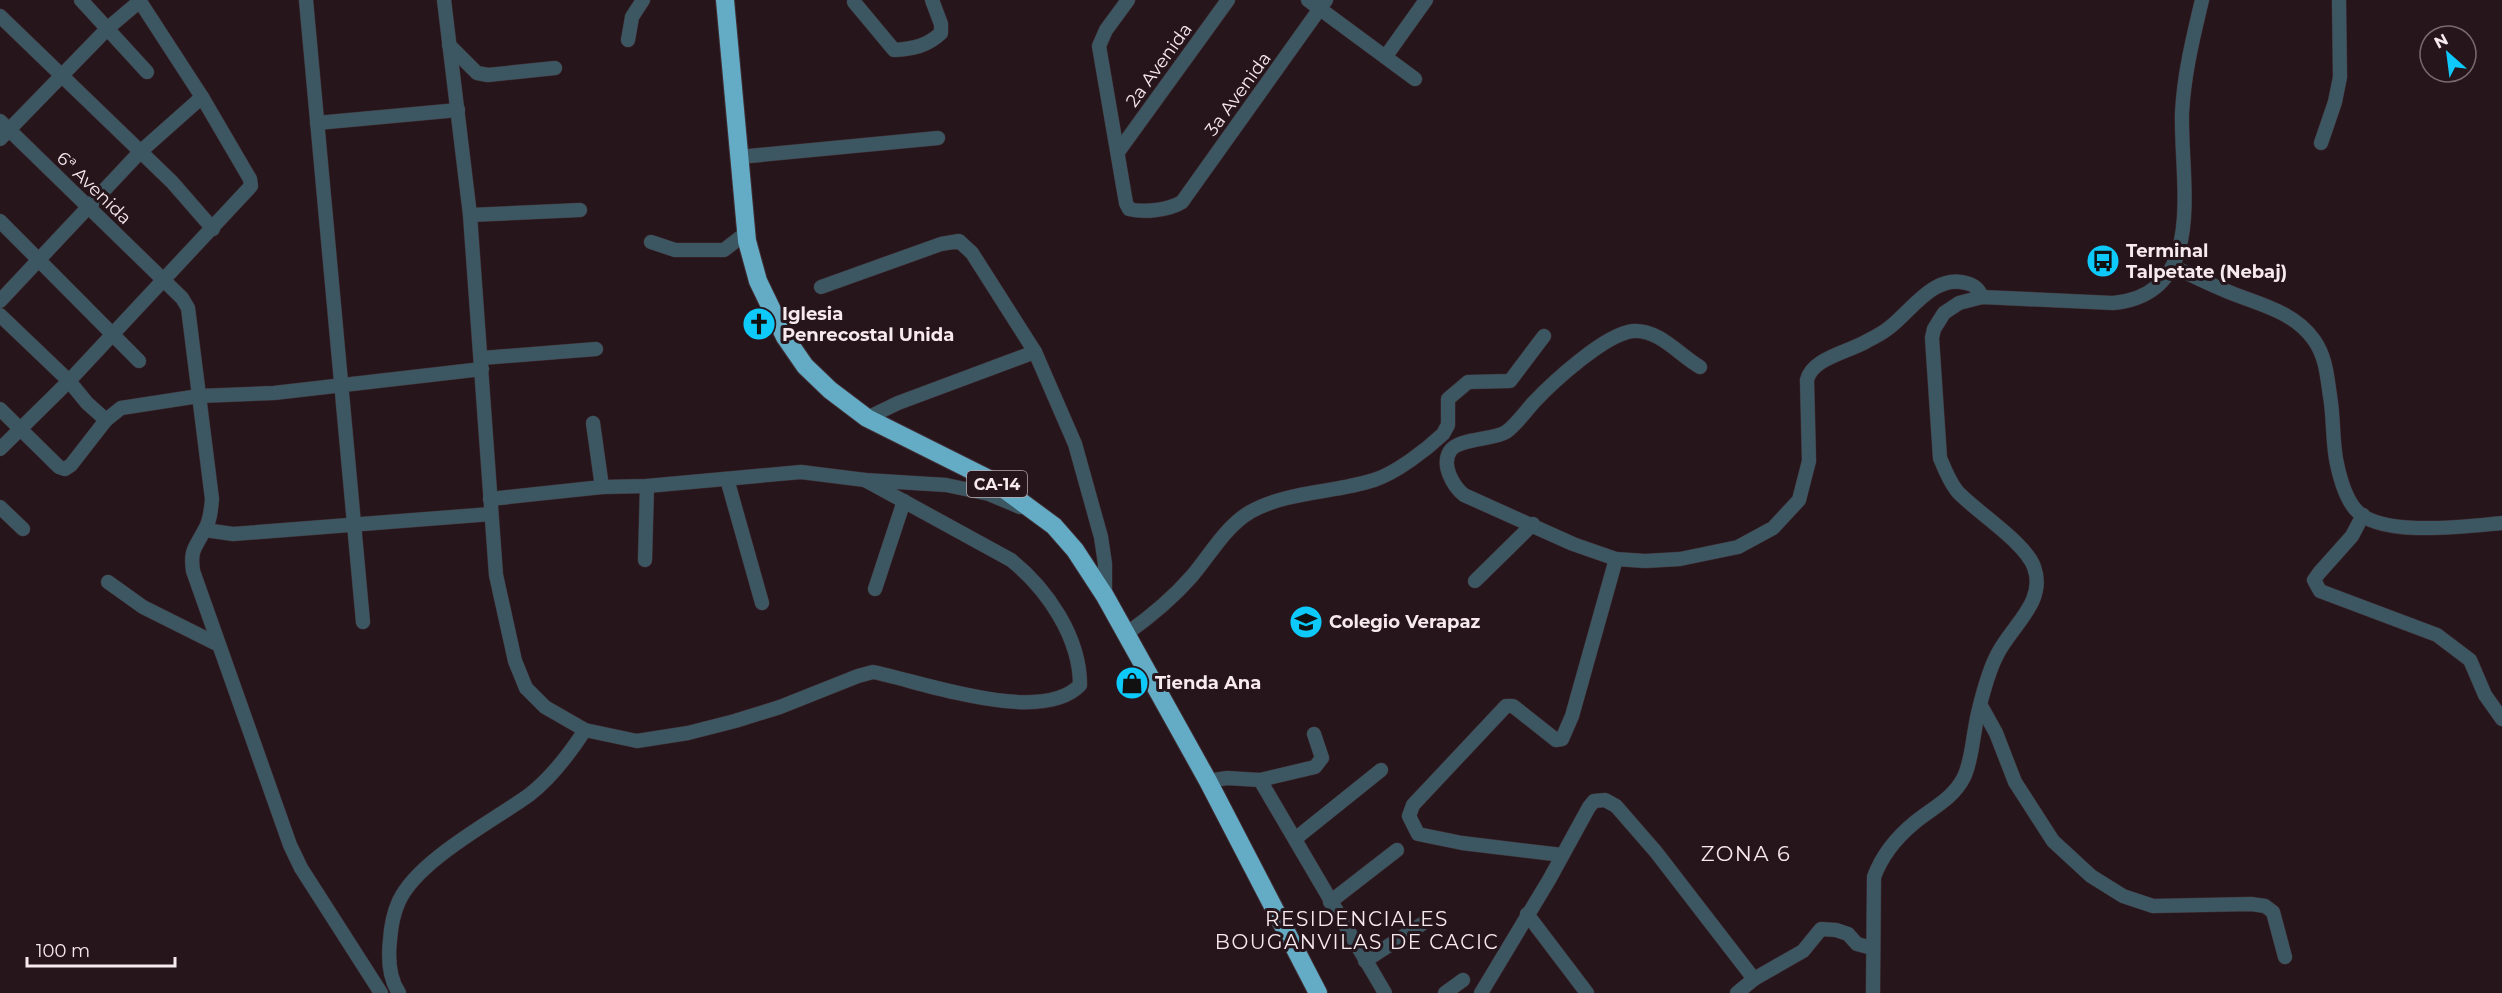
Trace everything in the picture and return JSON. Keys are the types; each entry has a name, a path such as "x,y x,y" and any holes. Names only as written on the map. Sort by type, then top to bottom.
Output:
{"highway":[{"name":"CA-14","path":"725,0 746,233 758,282 784,337 805,366 830,390 867,418 993,481 1054,526 1075,550 1105,596 1208,781 1318,993"}],"street":[{"path":"81,0 147,72"},
{"path":"306,0 363,622"},
{"path":"444,0 470,214 496,575 515,661 526,688 544,707 585,730 638,741 688,733 780,707 873,672 978,698 1052,701 1072,693 1080,685 1077,654 1059,616 1028,574 1011,560 866,480"},
{"path":"628,40 632,17 643,0"},
{"path":"854,2 894,50 915,49 932,41 941,33 932,0"},
{"path":"1118,152 1099,46 1106,30 1128,0"},
{"name":"2a Avenida","path":"1118,152 1228,0"},
{"path":"1308,0 1323,4 1415,79"},
{"path":"1386,56 1425,0"},
{"path":"1872,993 1874,877 1881,858 1913,824 1950,797 1964,777 1971,756 1981,706 1997,655 2033,601 2037,583 2029,556 1957,490 1940,458 1933,348 1934,329 1951,307 1982,297 2127,302 2155,290 2174,267 2182,241 2184,75 2202,0"},
{"path":"2321,143 2335,102 2340,77 2339,0"},
{"path":"0,449 69,381 251,186 250,179 202,97 140,1 108,28 3,130"},
{"name":"3a Avenida","path":"1118,152 1129,209 1137,211 1175,206 1186,197 1323,4"},
{"path":"0,16 172,182 213,229"},
{"path":"449,45 477,73 488,75 555,68"},
{"path":"0,300 140,152 202,97"},
{"path":"316,123 458,110"},
{"name":"6ª Avenida","path":"3,130 88,207 182,298 188,308 212,499 205,530 195,545 191,558 193,571 290,845 301,868 381,993"},
{"path":"738,156 938,138"},
{"path":"470,214 580,210"},
{"path":"0,221 113,332 139,361"},
{"path":"651,242 675,250 724,250 746,233"},
{"path":"821,287 941,244 959,241 972,253 1035,352 1075,444 1101,537 1105,564 1105,596"},
{"path":"2174,267 2224,290 2285,313 2313,339 2324,356 2332,407 2336,463 2343,486 2356,510 2382,525 2433,528 2502,523"},
{"path":"1700,367 1651,334 1632,331 1587,354 1560,377 1507,432 1457,445 1450,451 1449,469 1456,488 1464,495 1512,518 1533,524 1573,544 1616,560 1680,559 1738,547 1773,528 1799,500 1809,461 1807,380 1809,372 1819,364 1859,346 1889,328 1937,286 1952,282 1968,283 1980,290 1982,297"},
{"path":"0,315 106,420"},
{"path":"1126,634 1162,608 1191,577 1231,526 1248,513 1280,500 1372,481 1390,472 1443,434 1448,425 1448,399 1468,382 1510,381 1544,336"},
{"path":"0,409 64,469 71,465 106,420 121,408 199,396 263,394 340,386 482,363 596,349"},
{"path":"867,418 898,403 1035,352"},
{"path":"593,423 602,487"},
{"path":"490,499 602,487 647,486 801,472 866,480 946,485 989,494 1034,512"},
{"path":"727,479 762,603"},
{"path":"645,560 647,486"},
{"path":"875,589 904,501"},
{"path":"0,507 23,528"},
{"path":"205,530 234,534 490,514"},
{"path":"2363,515 2352,536 2314,580 2316,586 2320,591 2437,635 2451,645 2470,660 2481,688 2502,719"},
{"path":"1475,581 1533,524"},
{"path":"1562,855 1462,843 1418,834 1409,816 1413,805 1506,706 1513,706 1556,740 1562,739 1572,716 1616,560"},
{"path":"108,582 143,607 219,645"},
{"path":"1981,706 1996,733 2015,782 2053,841 2085,870 2123,896 2153,906 2251,904 2265,906 2273,912 2284,957"},
{"path":"399,993 392,982 389,946 393,917 408,886 426,868 479,826 530,794 571,751 585,730"},
{"path":"1208,781 1227,778 1260,780 1315,767 1322,758 1314,734"},
{"path":"1295,838 1381,770"},
{"path":"1260,780 1385,993"},
{"path":"1480,993 1584,814 1594,801 1605,800 1616,806 1656,852 1754,979"},
{"path":"1330,902 1397,850"},
{"path":"1527,914 1587,993"},
{"path":"1365,961 1422,924"},
{"path":"1737,993 1754,979 1803,951 1821,929 1848,934 1857,944 1872,948"},
{"path":"1445,993 1463,980"}],"place":[{"name":"Terminal Talpetate (Nebaj)","path":"2103,261"},
{"name":"Iglesia Penrecostal Unida","path":"759,324"},
{"name":"Colegio Verapaz","path":"1306,622"},
{"name":"Tienda Ana","path":"1132,683"}],"district":[{"name":"ZONA 6","path":"1746,854"},
{"name":"RESIDENCIALES BOUGANVILAS DE CACIC","path":"1357,930"}]}
